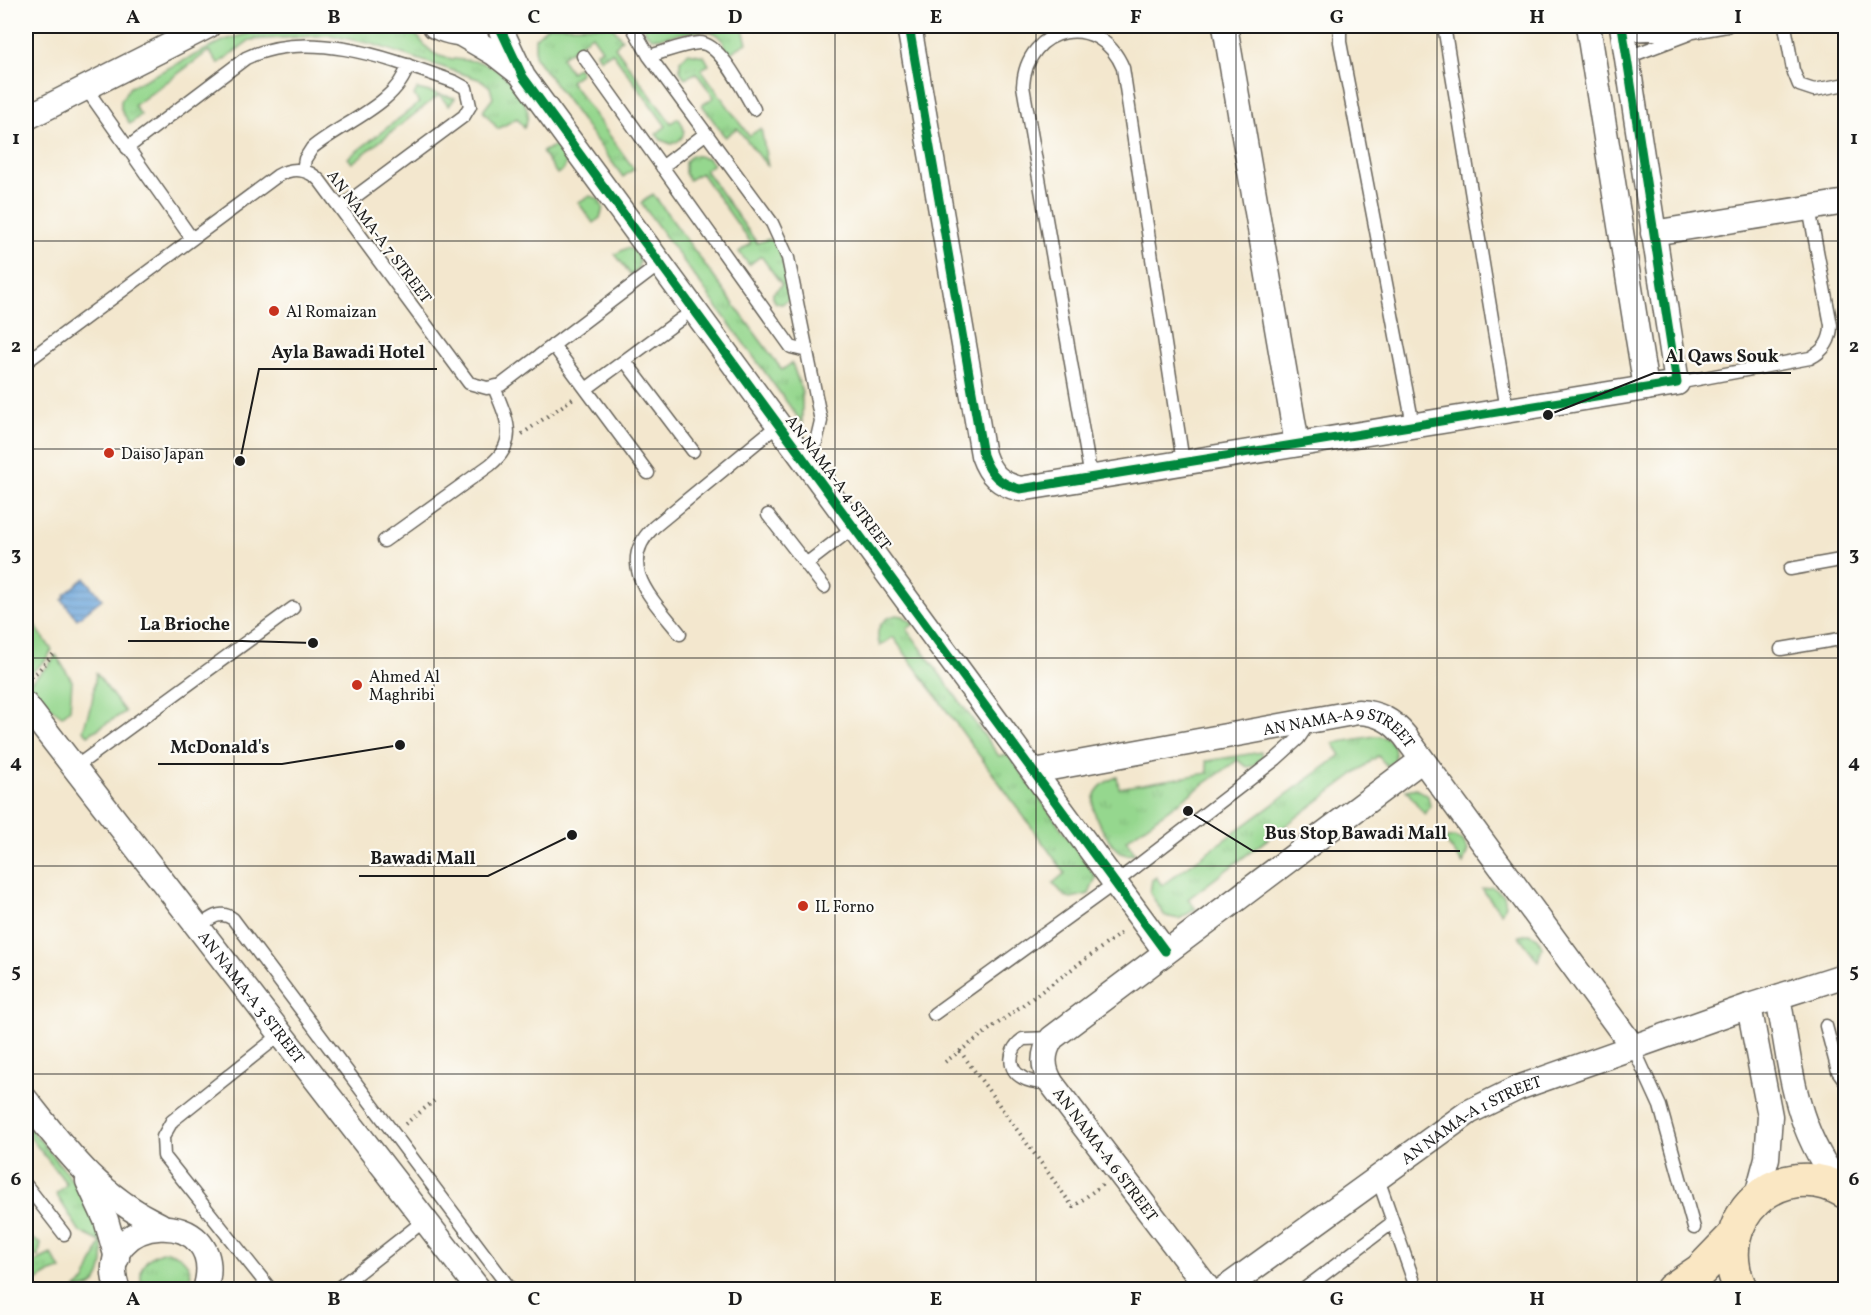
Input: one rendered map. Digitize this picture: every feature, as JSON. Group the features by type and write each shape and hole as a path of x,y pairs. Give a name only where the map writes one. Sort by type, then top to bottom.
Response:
{"street":[{"path":"26,118 208,26"},
{"name":"AN NAMA-A 4 STREET","path":"435,26 448,32 461,34 494,53 523,76"},
{"path":"461,34 487,26"},
{"name":"AN NAMA-A 4 STREET","path":"500,26 523,76 1165,951"},
{"path":"909,26 988,468 1007,485 1020,489 1677,383 1624,39"},
{"path":"1224,26 1297,444"},
{"path":"1588,26 1646,388"},
{"path":"1653,233 1845,202"},
{"name":"AN NAMA-A 3 STREET","path":"26,705 479,1290"},
{"name":"AN NAMA-A 9 STREET","path":"1034,771 1358,712 1379,716 1398,727 1633,1047"},
{"path":"1052,1038 1422,760"},
{"name":"AN NAMA-A 1 STREET","path":"1223,1290 1377,1176 1485,1103 1518,1088 1633,1047 1845,975"},
{"path":"1778,997 1803,1123 1816,1154 1844,1191"},
{"path":"1749,1006 1770,1116 1767,1158 1756,1199"},
{"name":"AN NAMA-A 6 STREET","path":"1052,1038 1044,1061 1052,1084 1209,1290"},
{"path":"26,1100 79,1167 117,1200 160,1225 187,1233 197,1241 205,1253 208,1286"},
{"path":"79,1167 106,1220 113,1277"},
{"path":"1672,1290 1700,1271 1733,1237 1742,1216 1756,1199 1776,1186 1798,1180 1821,1182 1844,1191"},
{"path":"113,1277 123,1245 146,1228 160,1225"},
{"path":"1733,1237 1732,1263 1741,1290"}],"lane":[{"path":"632,26 650,56 782,240 788,258 821,421 816,442 802,458"},
{"path":"1340,26 1340,42 1413,425"},
{"path":"1444,26 1507,410"},
{"path":"1624,39 1727,26"},
{"path":"1785,26 1795,78 1799,84 1814,90 1845,84"},
{"path":"1091,478 1023,86 1026,64 1038,46 1056,34 1067,32 1079,31 1102,39 1118,56 1123,68 1183,462"},
{"path":"1624,39 1662,46 1693,32"},
{"path":"650,56 694,44 709,45 718,52 754,109"},
{"path":"127,148 246,58 267,49 341,49 375,55 461,84 469,94 467,111 340,208"},
{"path":"583,57 791,347 807,351"},
{"path":"303,170 305,159 312,148 391,94 402,81 408,65"},
{"path":"85,87 192,239"},
{"path":"662,167 705,134"},
{"name":"AN NAMA-A 7 STREET","path":"26,362 277,176 289,171 303,170 316,177 469,382 481,388 494,387"},
{"path":"1677,383 1810,358 1824,349 1831,334 1832,325 1809,208"},
{"path":"384,541 490,465 507,445 508,427 494,387 660,264"},
{"path":"586,389 681,319"},
{"path":"553,345 648,473"},
{"path":"625,361 693,451"},
{"path":"680,634 639,577 636,555 639,544 654,527 778,425"},
{"path":"768,515 824,587"},
{"path":"806,564 854,527"},
{"path":"1790,569 1845,559"},
{"path":"74,768 293,608"},
{"path":"1781,649 1845,638"},
{"path":"934,1014 1114,883 1276,759 1298,739 1311,721"},
{"path":"198,928 217,915 228,915 233,919 511,1290"},
{"path":"1826,1026 1838,1071 1845,1082"},
{"path":"271,1290 186,1186 164,1156 162,1146 163,1137 172,1121 281,1034"},
{"path":"1052,1038 1023,1039 1014,1048 1011,1062 1016,1074 1022,1078 1052,1084"},
{"path":"1633,1047 1660,1106 1694,1228"},
{"path":"1377,1176 1413,1279"},
{"path":"26,1185 64,1234"},
{"path":"336,1290 425,1220"},
{"path":"1303,1290 1393,1222"}],"path":[{"path":"507,445 586,389"},
{"path":"26,680 42,668 56,651"},
{"path":"945,1062 1126,929 1119,919 1133,908"},
{"path":"960,1051 1073,1207 1119,1172"}],"green space":[{"path":"274,26 408,26 428,49 437,55 482,63 497,70 514,87 525,104 528,111 526,123 524,128 517,118 498,129 483,111 493,98 490,87 481,80 372,44 329,35 250,40 218,64 209,51 134,106 141,115 130,124 121,110 121,100 130,87 225,40"},
{"path":"548,26 612,26 622,39 615,47 671,123 678,118 683,126 684,134 680,140 671,144 661,140 656,134 666,126 612,52 601,59 596,53 602,49 592,35 561,58 571,72 578,67 581,73 570,81 634,169 623,177 535,57 535,38"},
{"path":"644,26 742,26 747,43 728,54 722,40 714,32 697,31 652,38 645,32"},
{"path":"688,53 704,56 709,65 701,69 749,136 761,128 768,167 737,128 725,137 702,105 714,97 696,73 685,78 680,71 680,61"},
{"path":"417,89 455,98 449,106 439,95 352,163 348,158 419,103 414,95"},
{"path":"554,146 563,150 567,159 564,169 557,174 542,152"},
{"path":"692,155 708,158 713,164 705,170 757,243 769,239 778,245 792,297 782,304 776,303 773,293 782,285 761,256 749,265 739,252 751,243 701,173 689,180 685,173 685,162"},
{"path":"653,194 782,370 792,363 802,392 802,423 641,203"},
{"path":"590,196 599,199 603,208 600,218 593,223 578,202"},
{"path":"627,248 636,251 640,261 637,270 631,275 615,254"},
{"path":"896,615 903,616 914,624 907,629 999,756 1009,755 1096,877 1089,894 1071,898 1065,896 1053,883 1065,873 893,637 880,646 878,631 880,626 886,619"},
{"path":"26,619 34,624 52,650 45,661 26,677"},
{"path":"56,655 72,681 70,709 62,716 46,704 29,683 48,666"},
{"path":"96,673 125,712 88,735 83,730 92,702"},
{"path":"1375,736 1389,740 1395,750 1395,760 1387,766 1378,756 1188,899 1196,909 1179,919 1165,916 1150,893 1152,880 1156,877 1162,885 1341,755 1333,743"},
{"path":"1261,752 1263,757 1253,766 1247,767 1238,760 1126,840 1135,853 1127,855 1119,852 1104,833 1094,812 1093,801 1096,792 1104,784 1117,777 1119,788 1208,773 1206,761"},
{"path":"1416,788 1428,796 1430,806 1425,815 1406,790"},
{"path":"1454,837 1463,841 1468,850 1463,864 1444,839"},
{"path":"1492,887 1504,895 1506,905 1501,913 1482,889"},
{"path":"1529,934 1538,938 1542,947 1538,961 1519,936"},
{"path":"26,1123 81,1193 93,1214 101,1235 103,1255 100,1275 90,1286 75,1289 85,1281 101,1242 80,1232 56,1194 67,1184 26,1132"},
{"path":"26,1235 41,1244 38,1257 26,1251"},
{"path":"166,1251 179,1256 188,1264 191,1276 188,1289 143,1289 141,1275 144,1264 153,1256"},
{"path":"51,1254 61,1269 51,1272 26,1287 26,1266"}],"water":[{"path":"85,578 102,599 77,619 62,600 64,595"}],"cycle path":[{"path":"499,26 523,77 1165,951"},
{"path":"909,26 983,455 997,478 1020,489 1677,383 1622,26"}],"place":[{"name":"Al Romaizan","path":"274,311"},
{"name":"Al Qaws Souk","path":"1548,415"},
{"name":"Daiso Japan","path":"109,453"},
{"name":"Ayla Bawadi Hotel","path":"240,461"},
{"name":"La Brioche","path":"313,643"},
{"name":"Ahmed Al Maghribi","path":"357,685"},
{"name":"McDonald's","path":"400,745"},
{"name":"Bus Stop Bawadi Mall","path":"1188,811"},
{"name":"Bawadi Mall","path":"572,835"},
{"name":"IL Forno","path":"803,906"}]}
